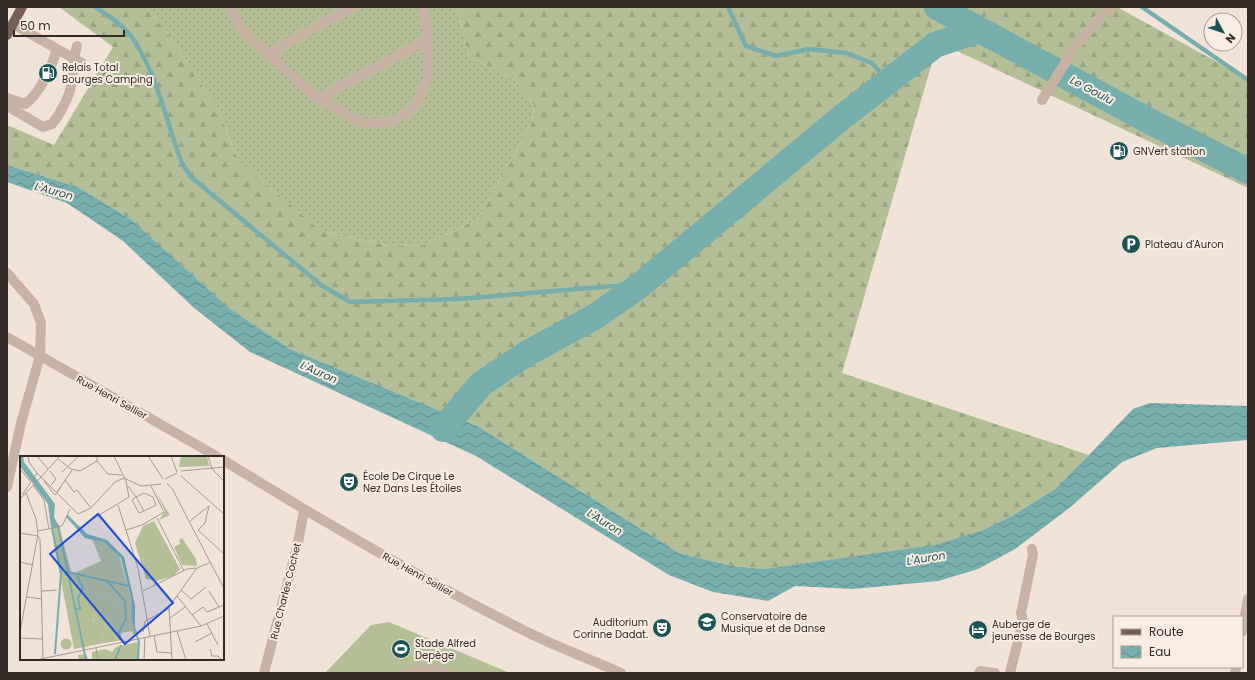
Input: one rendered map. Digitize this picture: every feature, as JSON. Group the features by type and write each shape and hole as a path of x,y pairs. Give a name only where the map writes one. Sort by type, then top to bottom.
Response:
{"main road":[{"path":"7,35 22,7"}],"street":[{"path":"230,7 244,31 267,54 318,99 362,123 393,122 415,106 428,78 428,39 424,7"},
{"path":"267,54 353,7"},
{"path":"1042,100 1075,47 1109,7"},
{"path":"13,24 77,61"},
{"path":"318,99 428,39"},
{"path":"7,106 43,127 52,124 68,95 77,61 77,46"},
{"path":"7,98 25,104 32,99 48,73 57,49"},
{"path":"7,273 34,304 41,323 40,356 21,423 7,487"},
{"name":"Rue Henri Sellier","path":"7,337 216,456"},
{"name":"Rue Henri Sellier","path":"224,461 304,510 404,566 528,632 621,673"},
{"name":"Rue Charles Cochet","path":"264,673 298,543 304,510"},
{"path":"1010,673 1023,621 1021,613 1033,555 1032,549"},
{"path":"1243,626 1248,599"},
{"path":"405,673 432,669 448,673"},
{"path":"980,673 980,671 995,673"}],"green space":[{"path":"59,7 146,7 172,39 220,113 238,160 321,231 391,246 424,245 478,219 532,122 534,105 514,79 469,57 457,7 1117,7 1248,79 1248,188 938,42 842,373 1089,455 1055,489 1012,516 983,530 935,546 764,569 732,566 679,553 479,427 290,349 229,308 132,220 78,187 7,165 7,125 54,145 113,47"},
{"path":"146,7 457,7 469,57 514,79 534,105 532,122 478,219 424,245 391,246 321,231 238,160 220,113 172,39"},
{"name":"Stade Alfred Depège","path":"389,622 510,673 325,673 371,625"}],"water":[{"name":"L'Auron","path":"7,165 78,187 132,220 229,308 290,349 479,427 679,553 732,566 764,569 935,545 983,530 1012,516 1055,489 1133,409 1150,403 1248,406 1248,440 1157,448 1122,462 1068,509 1015,549 978,569 938,581 853,589 795,586 768,601 713,592 669,575 476,456 250,352 193,307 123,241 67,203 7,182"}],"waterway":[{"path":"95,7 123,28 131,36 140,50 154,81 182,163 191,177 321,285 350,302 458,299 614,286 639,286"},
{"path":"728,7 746,46 776,56 809,49 846,53 872,63 888,81"},
{"name":"Le Goulu","path":"937,7 1153,123 1248,171"},
{"path":"1142,7 1248,80"},
{"path":"443,429 481,384 526,354 596,316 639,286 841,118 935,45 979,30"}],"place":[{"name":"Relais Total Bourges Camping","path":"48,73"},
{"name":"GNVert station","path":"1119,151"},
{"name":"Plateau d'Auron","path":"1131,244"},
{"name":"École De Cirque Le Nez Dans Les Étoiles","path":"349,482"},
{"name":"Conservatoire de Musique et de Danse","path":"707,622"},
{"name":"Auditorium Corinne Dadat.","path":"662,628"},
{"name":"Auberge de jeunesse de Bourges","path":"978,630"},
{"name":"Stade Alfred Depège","path":"401,649"}]}
